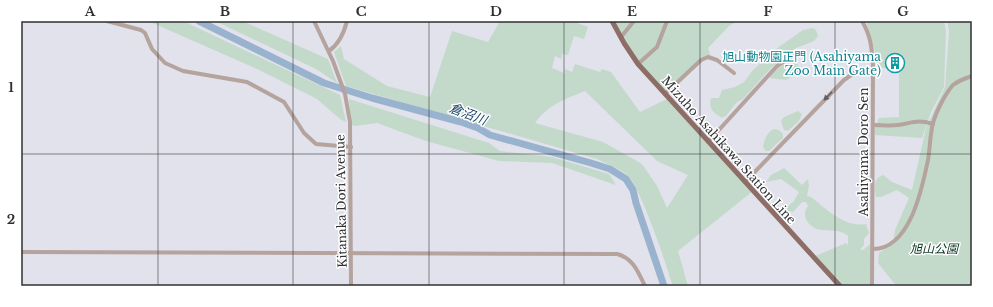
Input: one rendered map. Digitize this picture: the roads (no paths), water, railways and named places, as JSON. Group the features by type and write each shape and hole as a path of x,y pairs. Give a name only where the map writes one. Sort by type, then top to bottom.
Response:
{"main road":[{"name":"Mizuho Asahikawa Station Line","path":"614,22 621,37 638,64 840,286"}],"street":[{"path":"107,21 145,32 159,58 176,68 196,74 247,82 284,102 302,130 316,144 352,147"},
{"name":"Kitanaka Dori Avenue","path":"314,21 336,68 345,94 349,116 352,147 351,286"},
{"path":"329,51 344,33 347,21"},
{"path":"621,37 634,21"},
{"path":"638,64 657,47 667,21"},
{"name":"Asahiyama Doro Sen","path":"862,21 868,30 872,42 872,286"},
{"path":"708,142 778,66 797,53"},
{"path":"665,94 701,60 708,57 716,60 734,73"},
{"path":"745,182 844,80 857,71 873,70"},
{"path":"873,248 881,248 895,241 911,219 928,160 933,124 951,87 954,84 972,76"},
{"path":"873,125 898,125 910,121 922,121 933,124"},
{"path":"21,252 617,254 624,255 633,263 645,286"}],"waterway":[{"name":"倉沼川","path":"199,21 324,83 372,98 461,122 478,128 490,135 610,169 626,179 633,190 664,286"}],"place":[{"name":"旭山動物園正門 (Asahiyama Zoo Main Gate)","path":"895,63"}],"park label":[{"name":"旭山公園","path":"934,248"}]}
